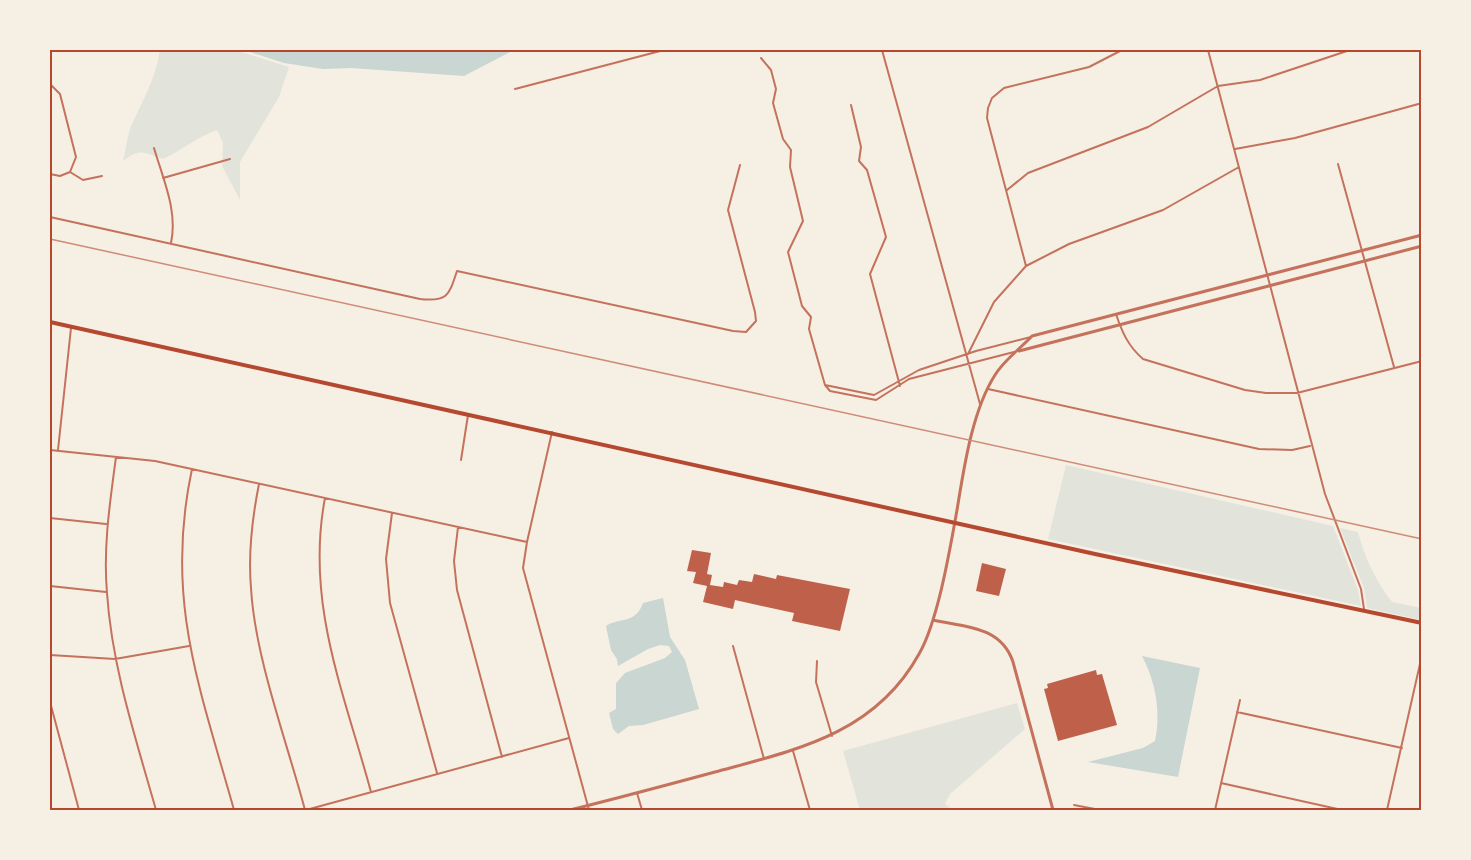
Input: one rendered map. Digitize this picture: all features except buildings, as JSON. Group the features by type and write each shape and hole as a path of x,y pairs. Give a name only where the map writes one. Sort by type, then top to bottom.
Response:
{"main road":[{"path":"50,322 1422,623"}],"street":[{"path":"515,89 664,50"},
{"path":"882,50 981,406"},
{"path":"1026,266 987,118 989,104 999,92 1013,85 1089,67 1122,50"},
{"path":"1208,50 1311,446 1333,520 1361,589 1364,610"},
{"path":"1007,190 1028,173 1148,127 1218,86 1260,80 1350,50"},
{"path":"761,58 771,70 776,89 773,103 783,139 792,153 790,166 803,220 788,252 802,306 811,316 809,329 825,385 830,392 876,400 909,380 1422,246"},
{"path":"50,84 60,94 76,157 70,172 60,176 50,174"},
{"path":"1234,149 1295,138 1422,103"},
{"path":"851,105 861,147 859,160 867,170 886,237 870,274 900,386"},
{"path":"154,148 174,221 171,243"},
{"path":"163,178 230,159"},
{"path":"1338,164 1394,368"},
{"path":"50,217 420,299 436,301 444,298 450,292 457,271 746,332 756,321 755,312 728,210 740,165"},
{"path":"968,355 994,302 1026,266 1069,244 1163,210 1239,167"},
{"path":"70,172 83,180 102,176"},
{"path":"825,385 873,395 919,370 976,351 1422,235"},
{"path":"1116,314 1119,325 1134,351 1152,363 1245,390 1297,393 1422,361"},
{"path":"58,450 71,327"},
{"path":"570,810 588,808 764,759 832,736 874,708 903,679 920,654 933,620 965,464 981,406 1002,364 1032,336"},
{"path":"988,389 1260,449 1282,451 1311,446"},
{"path":"461,460 468,415"},
{"path":"552,432 523,562 588,808"},
{"path":"50,450 116,457 192,469 527,542"},
{"path":"116,457 108,524 106,592 115,659 156,810"},
{"path":"192,469 183,519 181,562 183,614 189,646 234,810"},
{"path":"259,484 250,554 252,601 260,647 306,810 569,738"},
{"path":"325,498 318,546 320,597 328,638 371,792"},
{"path":"392,513 386,559 390,603 437,774"},
{"path":"50,518 108,524"},
{"path":"458,527 454,561 457,590 502,757"},
{"path":"50,586 106,592"},
{"path":"933,620 994,634 1005,645 1013,662 1053,810"},
{"path":"50,655 115,659 189,646"},
{"path":"733,646 764,759"},
{"path":"1387,810 1422,655"},
{"path":"817,661 816,682 832,736"},
{"path":"1215,810 1240,700"},
{"path":"50,702 80,810"},
{"path":"1237,712 1402,748"},
{"path":"50,723 55,723"},
{"path":"793,750 810,810"},
{"path":"1221,783 1342,810"},
{"path":"637,793 642,810"},
{"path":"1074,805 1100,810"}],"shaded area":[{"path":"160,50 235,50 289,67 279,97 240,162 240,200 222,166 223,143 217,130 163,159 143,152 134,154 123,161 130,128 152,79"},
{"path":"244,50 514,50 464,76 351,68 323,69 284,63"},
{"path":"1066,465 1333,526 1358,590 1361,606 1048,539"},
{"path":"1340,528 1358,532 1371,569 1392,602 1421,608 1421,620 1367,608 1364,588"},
{"path":"663,598 670,637 685,660 699,709 643,725 629,726 618,734 613,729 609,713 616,709 616,683 625,673 665,658 672,652 669,646 660,645 618,666 617,659 611,650 606,626 636,615 643,603"},
{"path":"1142,656 1200,668 1178,777 1088,762 1143,748 1155,741 1156,698 1151,676"},
{"path":"1017,703 1025,729 950,794 945,804 953,810 860,810 843,751"}],"railway":[{"path":"50,239 1422,539"}]}
